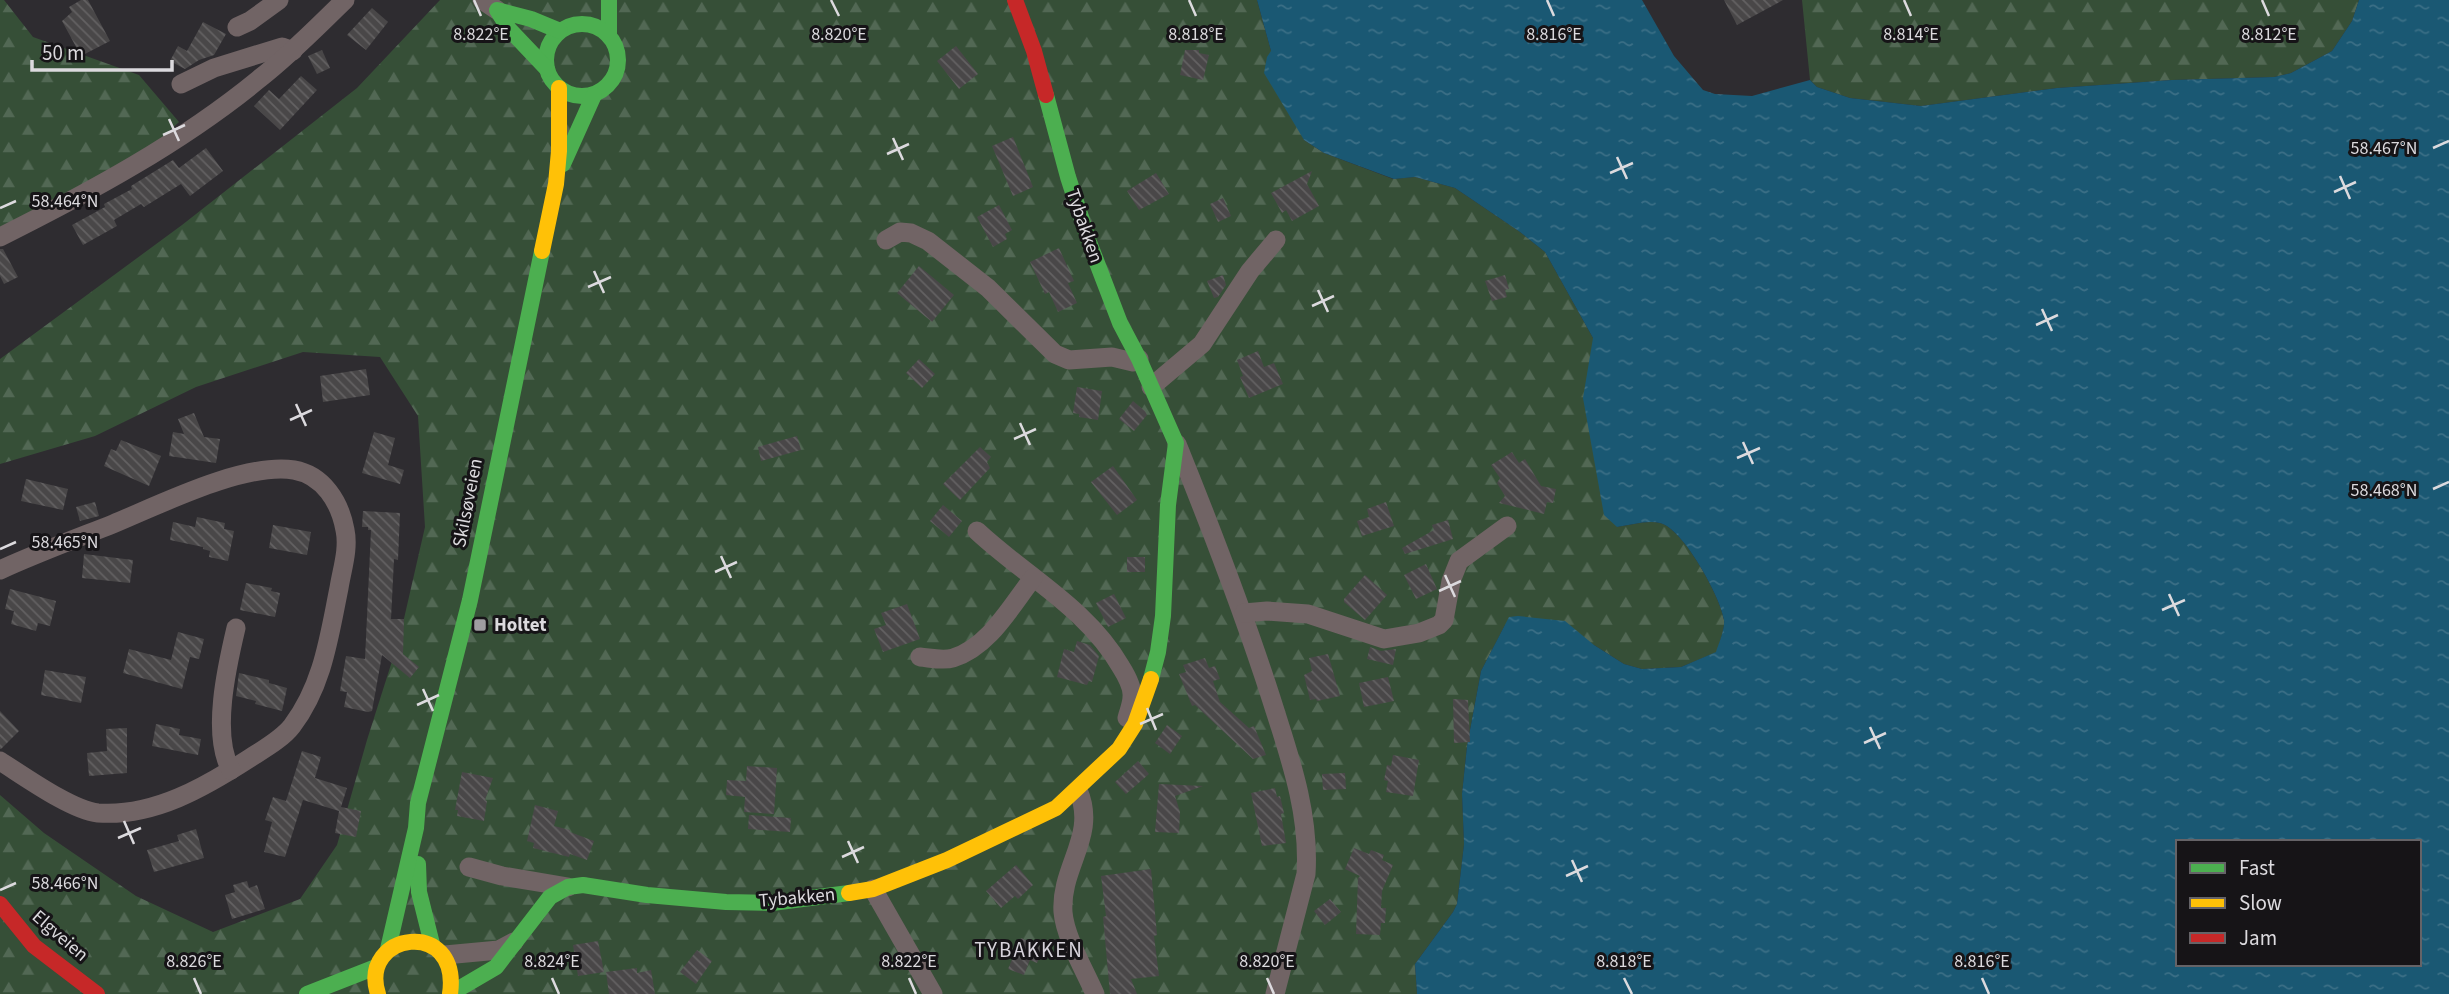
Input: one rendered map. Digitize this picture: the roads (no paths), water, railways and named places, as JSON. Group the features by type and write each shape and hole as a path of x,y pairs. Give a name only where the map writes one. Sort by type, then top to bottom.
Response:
{"main road":[{"path":"609,0 609,36"},
{"name":"Tybakken","path":"568,887 583,885 659,896 772,903 873,889 947,860 1056,808 1119,749 1135,724 1146,697 1158,652 1163,616 1168,505 1176,443 1120,323 1089,242 1068,177 1034,51 1015,0"},
{"path":"494,3 531,19 593,25 609,36 617,48 618,67 610,83 594,95 575,96 559,88 547,69 509,29 494,3"},
{"path":"547,69 549,46 571,23"},
{"name":"Skilsøveien","path":"450,994 452,973 438,950 419,892 416,828 418,803 470,600 556,184 559,88"},
{"name":"Skilsøveien","path":"556,184 594,95"},
{"name":"Skilsøveien","path":"388,949 416,828"},
{"path":"450,994 496,967 550,897 568,887"},
{"name":"Elgveien","path":"0,904 34,946 97,994"},
{"path":"378,994 375,985 376,967 388,949 411,939 438,950"},
{"path":"307,994 376,967"}],"street":[{"path":"237,27 279,0"},
{"path":"0,237 109,181 257,81 293,51 345,0"},
{"path":"181,84 214,68 282,47 293,51"},
{"path":"886,240 900,232 911,233 928,241 968,270 1055,354 1069,360 1112,357 1133,362 1139,359"},
{"path":"1151,387 1202,345 1250,271 1276,240"},
{"name":"Tybakken","path":"1176,443 1244,613 1293,768 1304,820 1306,874 1275,994"},
{"path":"0,570 153,507 249,474 277,469 311,475 323,484 334,498 345,529 346,548 325,659 308,703 289,729 264,749 198,789 169,802 124,812 96,813 76,807 0,761"},
{"path":"1244,613 1266,611 1308,614 1384,639 1419,634 1444,620 1451,582 1459,561 1507,526"},
{"path":"977,531 1064,600 1110,648 1128,678 1133,695 1126,719 1135,724"},
{"path":"920,657 944,659 972,649 997,625 1033,578"},
{"path":"231,770 225,760 222,733 224,676 236,628"},
{"path":"1078,790 1084,805 1085,829 1064,891 1063,914 1073,946 1095,994"},
{"path":"469,867 502,876 568,887"},
{"path":"873,889 933,994"},
{"path":"438,950 499,950 518,940"}],"water":[{"path":"1257,0 1642,0 1674,56 1703,90 1715,94 1752,96 1810,80 1817,87 1850,98 1921,106 2057,88 2172,80 2274,77 2291,73 2332,51 2352,21 2359,0 2449,0 2449,994 1417,994 1415,964 1457,904 1464,844 1462,794 1467,746 1481,671 1509,617 1565,621 1594,645 1624,664 1642,669 1681,667 1716,652 1724,620 1716,596 1700,565 1669,528 1650,522 1617,527 1604,515 1583,398 1593,338 1545,252 1455,188 1415,177 1394,179 1324,153 1304,140 1264,73 1271,51"}],"place":[{"name":"Holtet","path":"480,625"}],"district":[{"name":"TYBAKKEN","path":"1029,950"}]}
